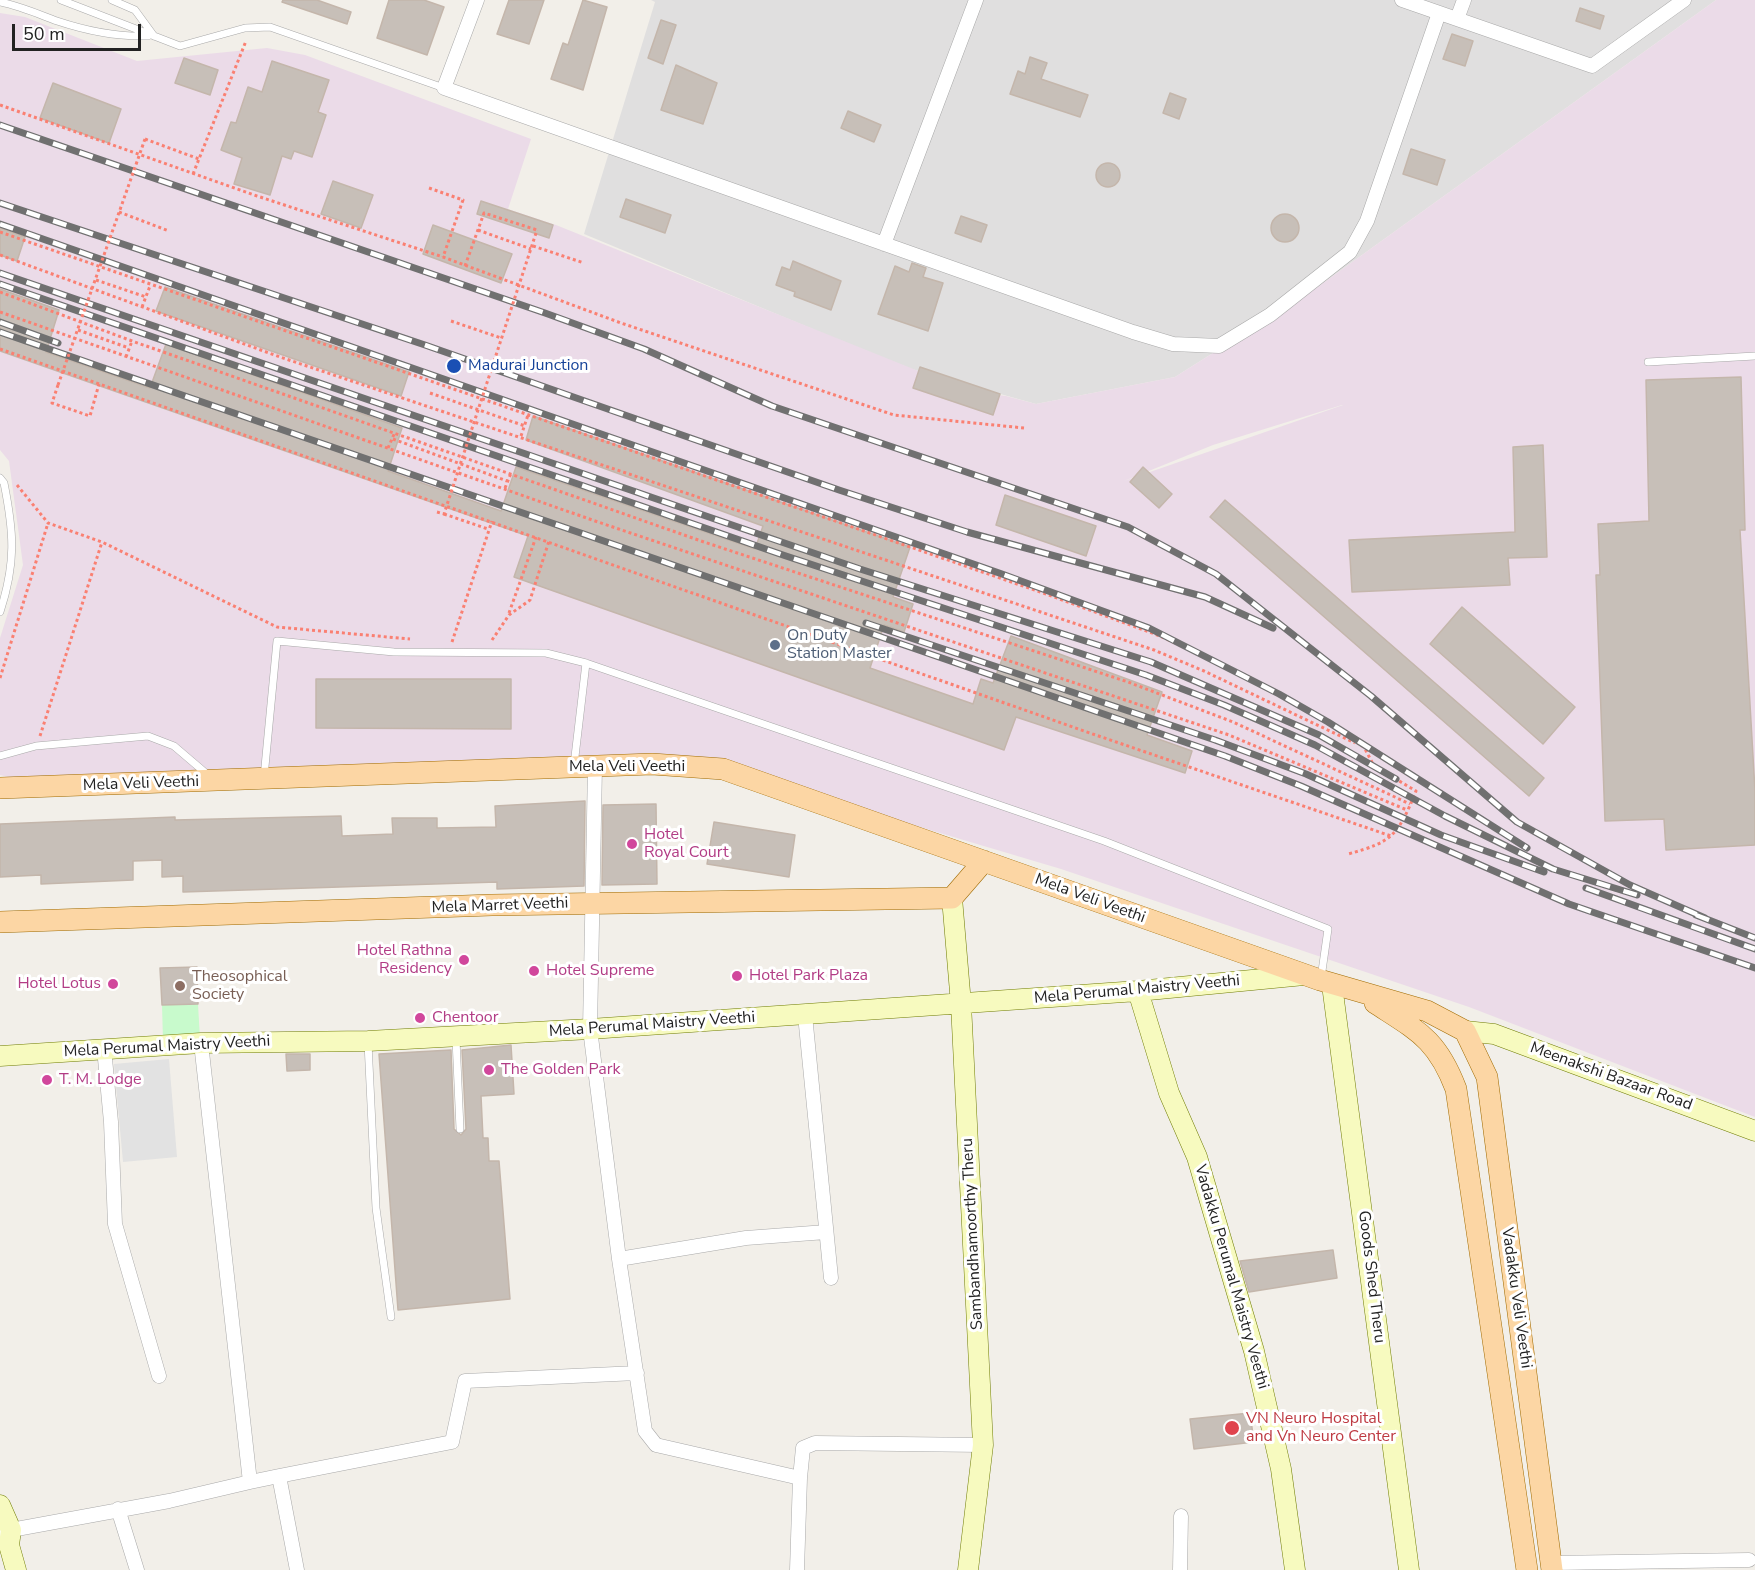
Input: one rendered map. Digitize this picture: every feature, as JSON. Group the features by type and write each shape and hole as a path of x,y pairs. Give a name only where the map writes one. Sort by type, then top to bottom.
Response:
{"main road":[{"name":"Mela Veli Veethi","path":"0,789 652,764 723,769 1319,980 1427,1011 1465,1031"},
{"path":"952,898 984,861"},
{"name":"Mela Marret Veethi","path":"0,922 594,903 952,898"},
{"name":"Mela Veli Veethi","path":"1359,993 1421,1033 1436,1048 1447,1065 1456,1089"},
{"path":"1456,1089 1458,1056 1465,1031"},
{"name":"Vadakku Veli Veethi","path":"1465,1031 1486,1077 1552,1567"},
{"name":"Vadakku Veli Veethi","path":"1456,1089 1527,1570"}],"street":[{"path":"477,0 444,88 1133,332 1173,344 1219,346 1270,315 1350,252 1366,221 1439,13"},
{"path":"884,244 976,0"},
{"path":"1402,0 1592,66 1684,0"},
{"path":"1457,19 1464,0"},
{"path":"595,766 591,1029 619,1259 645,1431 656,1445 800,1478"},
{"name":"Sambandhamoorthy Theru","path":"952,898 962,1004 983,1445 968,1570"},
{"name":"Mela Perumal Maistry Veethi","path":"0,1056 201,1043 368,1041 456,1037 1319,980"},
{"name":"Goods Shed Theru","path":"1319,980 1409,1570"},
{"name":"Vadakku Perumal Maistry Veethi","path":"1138,991 1169,1094 1197,1157 1254,1351 1281,1469 1295,1570"},
{"path":"805,1015 831,1278"},
{"name":"Meenakshi Bazaar Road","path":"1465,1031 1494,1034 1755,1131"},
{"path":"201,1043 250,1482"},
{"path":"104,1048 111,1122 115,1224 159,1376"},
{"path":"619,1259 746,1238 826,1232"},
{"path":"6,1532 169,1501 250,1482 452,1442 465,1381 637,1373"},
{"path":"797,1570 803,1448 815,1443 983,1445"},
{"path":"279,1476 297,1570"},
{"path":"0,1505 16,1570"},
{"path":"118,1509 137,1570"},
{"path":"1180,1570 1181,1516"},
{"path":"1552,1567 1749,1560"}],"lane":[{"path":"112,0 135,10 154,36"},
{"path":"63,1 180,46 251,28 270,27 444,88"},
{"path":"0,2 17,5 58,21 118,37 154,36"},
{"path":"1648,362 1755,356"},
{"path":"0,478 4,483 13,527 11,580 0,612"},
{"path":"264,780 277,641 394,652 546,653 586,663 1104,841 1328,929 1319,980"},
{"path":"573,767 586,663"},
{"path":"0,756 36,746 148,736 174,747 217,782"},
{"path":"456,1037 460,1129"},
{"path":"368,1041 376,1208 391,1317"}],"path":[{"path":"193,174 251,28"},
{"path":"0,105 193,174 443,257 621,323 894,414 1024,428"},
{"path":"99,384 90,416 51,403 145,139 199,159"},
{"path":"429,188 463,200 443,257"},
{"path":"119,212 169,231"},
{"path":"444,514 537,230 484,213 465,266"},
{"path":"478,230 584,262"},
{"path":"0,232 1160,636 1247,676 1303,707 1364,747 1374,766 1416,791 1392,836 1379,846 1347,854"},
{"path":"0,255 280,357 521,436 858,553 1154,650 1364,747"},
{"path":"96,280 146,297"},
{"path":"142,307 150,286"},
{"path":"0,292 132,341 704,542 1128,682 1233,722 1410,804"},
{"path":"0,312 505,489 1229,735 1407,810"},
{"path":"451,321 501,338"},
{"path":"78,330 129,348"},
{"path":"126,357 132,341"},
{"path":"0,349 1084,731 1392,836"},
{"path":"430,393 525,426"},
{"path":"521,436 528,415"},
{"path":"388,448 395,432"},
{"path":"393,439 507,481"},
{"path":"505,489 511,473"},
{"path":"14,481 48,523 102,542 277,627 417,639"},
{"path":"437,512 488,529"},
{"path":"440,641 452,642 492,521"},
{"path":"0,678 48,523"},
{"path":"485,651 509,615 537,537"},
{"path":"509,615 530,600 549,541"},
{"path":"36,746 102,542"}],"shaded area":[{"path":"651,0 1716,0 1319,286 1175,377 1036,404 904,367 584,234 655,2"},
{"path":"1716,0 1755,0 1755,1117 1469,1007 1061,869 715,766 29,782 0,775 0,638 23,565 9,461 0,450 0,13 25,17 137,61 267,48 305,55 531,139 508,209 556,225 968,391 1006,396 1036,404 1175,377 1319,286","holes":["1343,405 1124,481 1213,445"]},
{"path":"169,1059 177,1157 123,1162 114,1064"}],"green space":[{"path":"198,1004 200,1039 163,1041 162,1005"}],"building":[{"path":"283,0 317,0 351,12 347,24 282,2"},
{"path":"389,0 424,0 444,7 427,55 377,38"},
{"path":"509,0 544,0 529,44 497,34"},
{"path":"583,0 607,7 583,90 551,79 563,43 568,45"},
{"path":"1580,8 1604,16 1600,29 1576,21"},
{"path":"661,20 676,25 663,64 648,58"},
{"path":"1452,34 1473,41 1465,66 1443,59"},
{"path":"1030,57 1047,63 1041,79 1088,95 1080,117 1010,94 1018,71 1025,74"},
{"path":"184,58 218,70 210,95 175,83"},
{"path":"272,61 329,80 318,112 326,115 312,157 294,151 291,159 282,156 270,195 234,184 242,158 221,150 231,122 236,123 248,87 262,92"},
{"path":"676,65 717,83 703,124 661,110"},
{"path":"53,83 121,109 109,143 40,118"},
{"path":"1170,93 1186,99 1179,119 1163,113"},
{"path":"848,111 881,125 874,142 841,128"},
{"path":"1411,149 1445,160 1437,185 1403,174"},
{"path":"1108,163 1113,164 1119,170 1119,180 1113,186 1108,187 1103,186 1097,180 1096,175 1097,170 1103,164"},
{"path":"333,181 373,195 361,228 321,214"},
{"path":"626,199 671,215 665,233 620,217"},
{"path":"481,201 553,225 549,238 477,214"},
{"path":"1285,214 1295,218 1299,228 1295,238 1285,242 1275,238 1271,228 1275,218"},
{"path":"961,216 987,225 981,242 955,233"},
{"path":"433,225 512,254 501,283 423,254"},
{"path":"0,228 25,237 17,261 0,255"},
{"path":"793,261 841,281 831,310 794,296 795,292 776,285 782,267 790,270"},
{"path":"912,263 926,268 923,277 943,283 928,331 878,314 895,266 909,272"},
{"path":"165,287 409,372 401,396 156,311"},
{"path":"0,289 59,310 46,352 150,388 166,344 402,428 388,471 501,511 516,467 755,549 763,526 526,440 533,416 910,547 893,597 913,604 904,632 884,625 870,668 973,704 981,679 993,683 1011,636 1162,692 1147,735 1192,751 1185,773 1016,717 1004,750 514,577 528,536 0,351"},
{"path":"920,367 1000,394 993,415 913,388"},
{"path":"1741,377 1745,530 1740,530 1755,791 1755,845 1666,850 1664,819 1605,821 1596,575 1600,575 1598,524 1649,521 1646,380"},
{"path":"1543,445 1547,557 1508,558 1510,585 1352,592 1349,540 1515,532 1513,447"},
{"path":"1143,467 1172,494 1159,508 1130,482"},
{"path":"1005,495 1096,526 1086,556 996,525"},
{"path":"1225,500 1544,778 1529,796 1210,517"},
{"path":"1462,607 1575,707 1543,744 1430,644"},
{"path":"316,679 511,679 511,729 316,728"},
{"path":"585,801 584,886 497,889 497,882 183,892 183,876 162,877 162,860 133,861 133,880 41,884 41,875 0,877 0,824 175,817 175,820 341,816 342,836 393,834 392,818 437,818 437,828 496,827 495,806"},
{"name":"Hotel Royal Court","path":"656,804 657,884 602,885 603,805"},
{"path":"714,822 795,835 789,877 707,864"},
{"name":"Theosophical Society","path":"197,967 198,1004 162,1005 160,968"},
{"path":"511,1045 514,1094 481,1096 483,1138 488,1138 489,1161 499,1161 510,1299 398,1310 379,1054 451,1050 454,1129 461,1135 466,1129 462,1050"},
{"path":"286,1054 310,1054 310,1070 287,1071"},
{"path":"1333,1250 1337,1278 1249,1292 1240,1261"},
{"path":"1250,1413 1254,1442 1194,1449 1190,1419"}],"railway":[{"path":"0,125 545,313 644,349 772,406 1128,527 1216,574 1371,696 1517,822 1630,885 1705,918"},
{"path":"0,203 425,345 839,490 967,532 1205,597 1273,628"},
{"path":"0,224 1002,574 1149,628 1279,694 1328,722 1527,848"},
{"path":"0,273 860,569 1151,662 1319,735 1396,779"},
{"path":"0,284 783,555 1146,675 1224,705 1315,745 1445,816 1553,869 1637,895"},
{"path":"0,322 58,343"},
{"path":"0,332 1225,756 1301,786 1569,904 1755,968"},
{"path":"866,623 1215,740 1306,774 1441,835 1544,872"},
{"path":"1586,888 1755,949"},
{"path":"1696,915 1755,938"}],"place":[{"name":"Madurai Junction","path":"454,366"},
{"name":"On Duty Station Master","path":"775,645"},
{"name":"Hotel Royal Court","path":"632,844"},
{"name":"Hotel Rathna Residency","path":"464,960"},
{"name":"Hotel Supreme","path":"534,971"},
{"name":"Hotel Park Plaza","path":"737,976"},
{"name":"Hotel Lotus","path":"113,984"},
{"name":"Theosophical Society","path":"180,986"},
{"name":"Chentoor","path":"420,1018"},
{"name":"The Golden Park","path":"489,1070"},
{"name":"T. M. Lodge","path":"47,1080"},
{"name":"VN Neuro Hospital and Vn Neuro Center","path":"1232,1428"}]}
